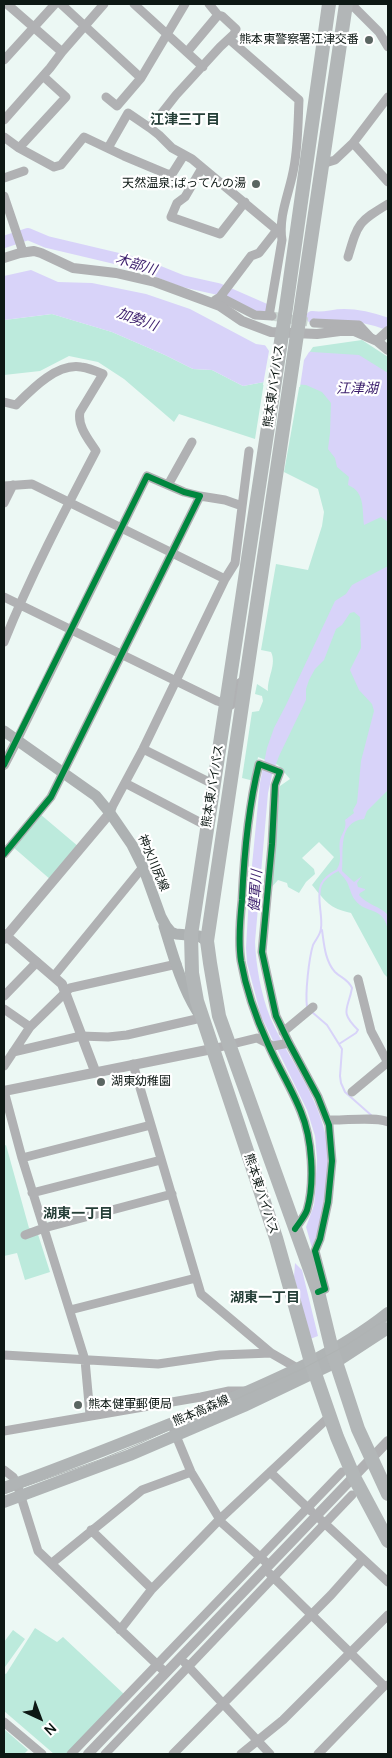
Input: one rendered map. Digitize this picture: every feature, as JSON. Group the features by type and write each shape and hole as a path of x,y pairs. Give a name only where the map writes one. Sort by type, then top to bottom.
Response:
{"highway":[{"name":"熊本東バイパス","path":"329,4 295,167 281,337 261,472 241,563 226,704 191,935 192,973 202,1020 276,1238 348,1475 388,1541"},
{"name":"熊本東バイパス","path":"346,4 207,941 220,1016 318,1292 334,1356 358,1429 388,1494"}],"main road":[{"name":"神水川尻線","path":"4,731 96,796 132,845 143,867 161,917 171,932 199,936 207,941"},
{"path":"161,917 189,999 202,1020"},
{"name":"熊本高森線","path":"334,1356 350,1340 388,1313"},
{"name":"熊本高森線","path":"4,1502 22,1497 176,1436 388,1328"},
{"name":"熊本高森線","path":"4,1488 171,1424 249,1391 297,1368 314,1367"}],"street":[{"path":"4,60 56,4"},
{"path":"61,4 141,78"},
{"path":"4,120 104,4"},
{"path":"134,4 203,67"},
{"path":"106,97 117,106 141,78 185,4"},
{"path":"150,128 176,96 234,34 236,29 222,16 218,16 209,4"},
{"path":"351,4 379,32 388,47"},
{"path":"7,5 62,52"},
{"path":"187,52 218,16"},
{"path":"215,300 227,288 251,256 259,253 278,230 295,167 299,100 229,38"},
{"path":"19,148 66,97 43,76"},
{"path":"322,164 335,160 353,143 386,103"},
{"path":"4,258 23,252 42,253 73,268 116,273 155,282 215,300 255,315 271,316 271,305 282,240 278,230 202,168 167,145 150,128 128,113 108,148"},
{"path":"4,137 19,148 48,164 58,167 84,137 167,174 172,174 184,155"},
{"path":"353,143 388,182"},
{"path":"202,168 186,197 177,203 171,217 220,234 245,202"},
{"path":"4,178 24,172"},
{"path":"4,196 23,252"},
{"path":"348,256 356,229 368,216 388,204"},
{"path":"215,300 257,328 281,337 297,338 317,334 354,331 374,340"},
{"path":"314,323 359,325 374,340 388,350"},
{"path":"374,340 388,330"},
{"path":"4,402 16,405 35,386 49,376 71,366 104,374 80,412 79,418 82,428 96,451 19,605 4,642"},
{"path":"168,485 192,442"},
{"path":"94,1071 62,984 5,936 110,813 225,579 241,563 242,506 249,451"},
{"path":"4,766 147,476 184,492 225,500 242,506"},
{"path":"4,503 8,485 32,484 225,579"},
{"path":"4,854 51,797 200,496"},
{"path":"4,597 226,704 231,705 234,702 238,684 246,679"},
{"path":"143,749 213,784"},
{"path":"295,1229 306,1212 310,1192 311,1162 307,1134 302,1113 257,1017 241,959 240,924 244,854 259,764 280,772 275,785 272,844 262,952 276,1016 318,1096 329,1125 332,1161 329,1194 320,1239 314,1251 325,1289 318,1292"},
{"path":"125,783 207,826"},
{"path":"54,976 143,867"},
{"path":"4,996 37,962"},
{"path":"4,1066 30,1027 70,988 177,964"},
{"path":"352,1092 388,1063 371,1030 358,979"},
{"path":"284,1032 313,1007"},
{"path":"4,1009 30,1027"},
{"path":"13,1052 81,1036 108,1037 127,1035 202,1020"},
{"path":"90,1415 85,1360 32,1193 4,1091 94,1071 212,1049 257,1038 270,1045 289,1043"},
{"path":"133,1064 201,1294 271,1352 297,1368"},
{"path":"328,1120 380,1119 388,1122"},
{"path":"22,1158 151,1125"},
{"path":"32,1193 161,1160"},
{"path":"25,1235 44,1228 172,1194"},
{"path":"70,1310 196,1278"},
{"path":"4,1355 158,1364 220,1355 271,1352"},
{"path":"4,1430 148,1406 229,1390 249,1391"},
{"path":"120,1630 152,1589 220,1519 330,1416"},
{"path":"171,1424 191,1472 222,1523 260,1557 274,1577 386,1686 318,1754"},
{"path":"71,1754 308,1508 371,1459 388,1441"},
{"path":"4,1470 13,1477 17,1484 38,1551 166,1673"},
{"path":"52,1563 142,1490 191,1472"},
{"path":"270,1472 388,1582"},
{"path":"105,1754 274,1577 321,1520 348,1475"},
{"path":"88,1754 267,1567 352,1495"},
{"path":"91,1530 152,1589"},
{"path":"173,1754 312,1614 363,1559"},
{"path":"241,1754 284,1720 388,1615"},
{"path":"180,1658 270,1754"},
{"path":"4,1722 42,1754"}],"green space":[{"path":"52,314 112,332 193,369 212,370 243,386 264,382 255,439 179,414 174,422 124,379 98,362 69,356 40,371 4,375 4,320"},
{"path":"362,340 388,357 388,978 351,913 328,904 312,885 334,857 319,842 302,858 314,869 315,874 306,882 299,893 288,887 287,883 278,880 270,889 280,786 290,779 278,765 258,757 254,781 242,778 252,712 259,711 263,701 262,696 255,694 257,684 268,691 273,661 271,652 261,650 276,564 308,570 322,526 324,512 318,489 284,472 304,360 313,347"},
{"path":"40,814 79,847 51,880 13,847"},
{"path":"6,1145 29,1228 36,1228 50,1272 25,1280 17,1253 4,1256 4,1146"},
{"path":"35,1628 57,1642 63,1637 125,1695 66,1754 54,1754 4,1711 4,1673 6,1674"},
{"path":"13,1630 25,1639 5,1667 4,1642"},
{"path":"4,1729 28,1750 24,1754 4,1754"}],"water":[{"path":"31,270 58,282 92,283 146,294 190,309 256,344 312,352 359,355 388,373 388,522 381,517 364,525 360,496 348,485 349,477 337,467 335,458 328,449 331,403 322,392 306,385 264,382 243,386 212,370 193,369 112,332 52,314 4,320 4,276"},
{"name":"健軍川","path":"388,566 388,790 367,811 364,819 355,821 349,826 344,839 342,871 354,882 362,876 357,883 358,887 365,890 359,895 388,915 388,930 386,922 378,913 359,905 352,896 347,882 337,869 340,862 340,840 345,828 345,820 354,813 353,810 357,803 361,761 374,711 372,704 359,690 350,670 361,648 360,617 354,612 350,613 342,625 336,629 324,660 315,669 309,680 306,689 306,700 279,756 268,793 255,942 258,970 270,1017 310,1093 323,1125 327,1142 328,1174 325,1207 312,1248 306,1227 314,1205 315,1195 317,1159 315,1136 307,1110 261,1016 247,963 249,896 260,783 267,748 274,728 335,601 346,594 352,585"},
{"path":"295,1263 302,1270 318,1336 310,1339 294,1277"}],"pier":[{"path":"263,342 311,349 304,360 300,387 263,385 269,351"}],"waterway":[{"name":"木部川","path":"4,242 28,234 47,242 140,264 182,281 218,289 266,310"},
{"name":"木部川","path":"312,317 350,315 388,324"},
{"path":"307,1007 310,958 313,945 321,930 319,901 321,885 324,880 338,870"},
{"path":"322,930 329,963 335,972 352,988 346,1010 348,1019 358,1030 339,1044"},
{"path":"312,1012 327,1025 342,1049 340,1076 345,1092 371,1115"}],"tunnel":[{"path":"272,316 314,323"}],"tram line":[{"path":"4,1494 136,1445 302,1369 345,1346 388,1318"}],"cycle path":[{"path":"4,765 147,476 184,492 200,496 51,797 4,854"},
{"path":"295,1229 306,1212 311,1187 312,1174 308,1134 297,1103 272,1053 256,1014 246,982 240,953 239,938 245,849 249,815 259,764 280,772 275,785 272,844 262,952 276,1016 318,1097 329,1125 332,1161 328,1202 320,1239 315,1251 325,1289 318,1292"}],"place":[{"name":"熊本東警察署江津交番","path":"369,40"},
{"name":"天然温泉;ばってんの湯","path":"256,184"},
{"name":"湖東幼稚園","path":"101,1082"},
{"name":"熊本健軍郵便局","path":"78,1405"}],"district":[{"name":"江津三丁目","path":"185,120"},
{"name":"湖東一丁目","path":"78,1214"},
{"name":"湖東一丁目","path":"265,1298"}],"water label":[{"name":"加勢川","path":"137,320"},
{"name":"江津湖","path":"357,389"}]}
